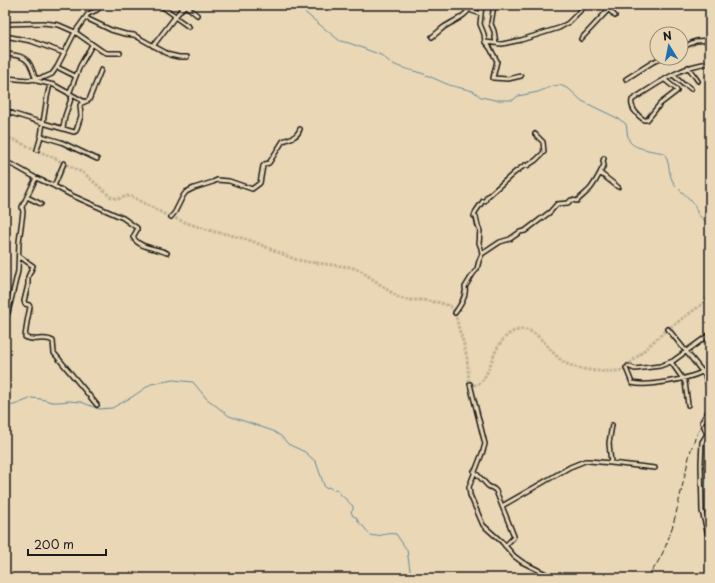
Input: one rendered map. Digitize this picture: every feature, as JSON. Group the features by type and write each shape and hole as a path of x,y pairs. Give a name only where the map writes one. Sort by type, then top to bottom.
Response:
{"street":[{"path":"5,78 29,80 50,76 57,67 75,32 90,13 97,10 102,5"},
{"path":"160,5 189,27"},
{"path":"152,46 185,5 197,15"},
{"path":"482,5 480,24 486,42 497,60 493,78 508,79 521,76"},
{"path":"494,5 491,24 496,43"},
{"path":"486,42 502,44 521,40 559,28 568,23 586,5"},
{"path":"606,5 615,16"},
{"path":"432,37 444,27 461,17 470,7 472,11 481,14"},
{"path":"581,39 609,9"},
{"path":"86,18 111,30 134,35 170,55 187,57"},
{"path":"5,24 52,24 66,27 102,51 107,53 120,53"},
{"path":"5,36 31,41 64,53"},
{"path":"689,44 694,42 710,40"},
{"path":"63,128 75,76 92,45"},
{"path":"5,54 20,56 27,60 35,79 40,82 54,85 70,95 84,101"},
{"path":"665,80 677,91 660,104 647,120 644,120 637,114 631,101 632,100 673,75 688,67 710,63"},
{"path":"626,79 649,65"},
{"path":"57,67 75,76"},
{"path":"688,67 698,81"},
{"path":"5,110 74,132 76,131 81,116 80,105 84,101 88,101 90,98 101,70"},
{"path":"673,75 691,89"},
{"path":"37,150 41,136 50,84"},
{"path":"171,217 186,192 216,180 229,181 252,189 260,183 263,166 269,163 283,141 292,138 298,134 300,130"},
{"path":"482,254 479,243 480,232 476,217 474,216 476,211 483,201 514,173 536,160 544,152 543,142 535,134"},
{"path":"41,136 61,142 97,159"},
{"path":"455,313 462,303 467,283 478,269 479,260 482,254 498,243 510,239 520,232 525,231 558,204 568,203 571,200 577,201 597,179 604,165 604,158"},
{"path":"5,162 104,211 123,218 137,228 132,238 134,240 146,247 166,253"},
{"path":"54,186 64,163"},
{"path":"600,173 618,187"},
{"path":"8,313 18,271 19,242 23,212 22,207 36,178"},
{"path":"27,197 41,204"},
{"path":"19,256 33,266 28,277 28,285 24,300 25,304 29,305 30,307 25,337 33,340 48,338 53,341 54,353 98,404"},
{"path":"668,329 706,376 710,392"},
{"path":"710,334 671,362 659,367 634,369 627,367 631,382 633,384 641,384 670,382 702,372 710,366"},
{"path":"671,362 685,383 688,406"},
{"path":"470,384 485,444 469,486 470,495 483,525 522,562 546,574 558,578"},
{"path":"707,434 702,422 710,410"},
{"path":"611,463 609,443 612,425"},
{"path":"710,431 703,439 701,446 702,511 710,543"},
{"path":"502,506 570,467 589,461 655,468"},
{"path":"474,471 488,486 496,491 514,536 505,546"}],"waterway":[{"path":"296,5 340,41 381,55 391,63 400,67 424,74 449,85 473,91 481,97 495,100 513,100 518,96 538,92 553,86 560,85 569,89 582,101 626,124 629,140 634,146 664,153 674,184 692,202 697,212 710,225"},
{"path":"5,407 32,398 52,402 81,402 99,409 112,408 151,384 173,380 193,382 206,398 229,416 273,431 282,437 288,444 305,452 316,462 325,488 329,487 334,491 335,489 339,491 341,495 353,506 353,510 351,512 353,516 356,517 359,523 370,535 376,536 396,534 407,550 410,570 416,578"},
{"path":"710,440 710,449"},
{"path":"710,454 708,478 710,497"}],"tunnel":[{"path":"5,136 85,174 111,197 118,199 127,196 133,197 166,215 215,232 252,241 294,259 350,267 360,270 399,298 408,300 422,300 450,306 456,316 463,341 467,358 470,384 475,385 483,380 501,343 510,333 519,330 526,330 538,336 559,358 570,365 593,370 623,370 654,341 701,305 710,295"}],"railway":[{"path":"646,578 655,567 668,540 677,510 692,446 701,427 710,416"}]}
